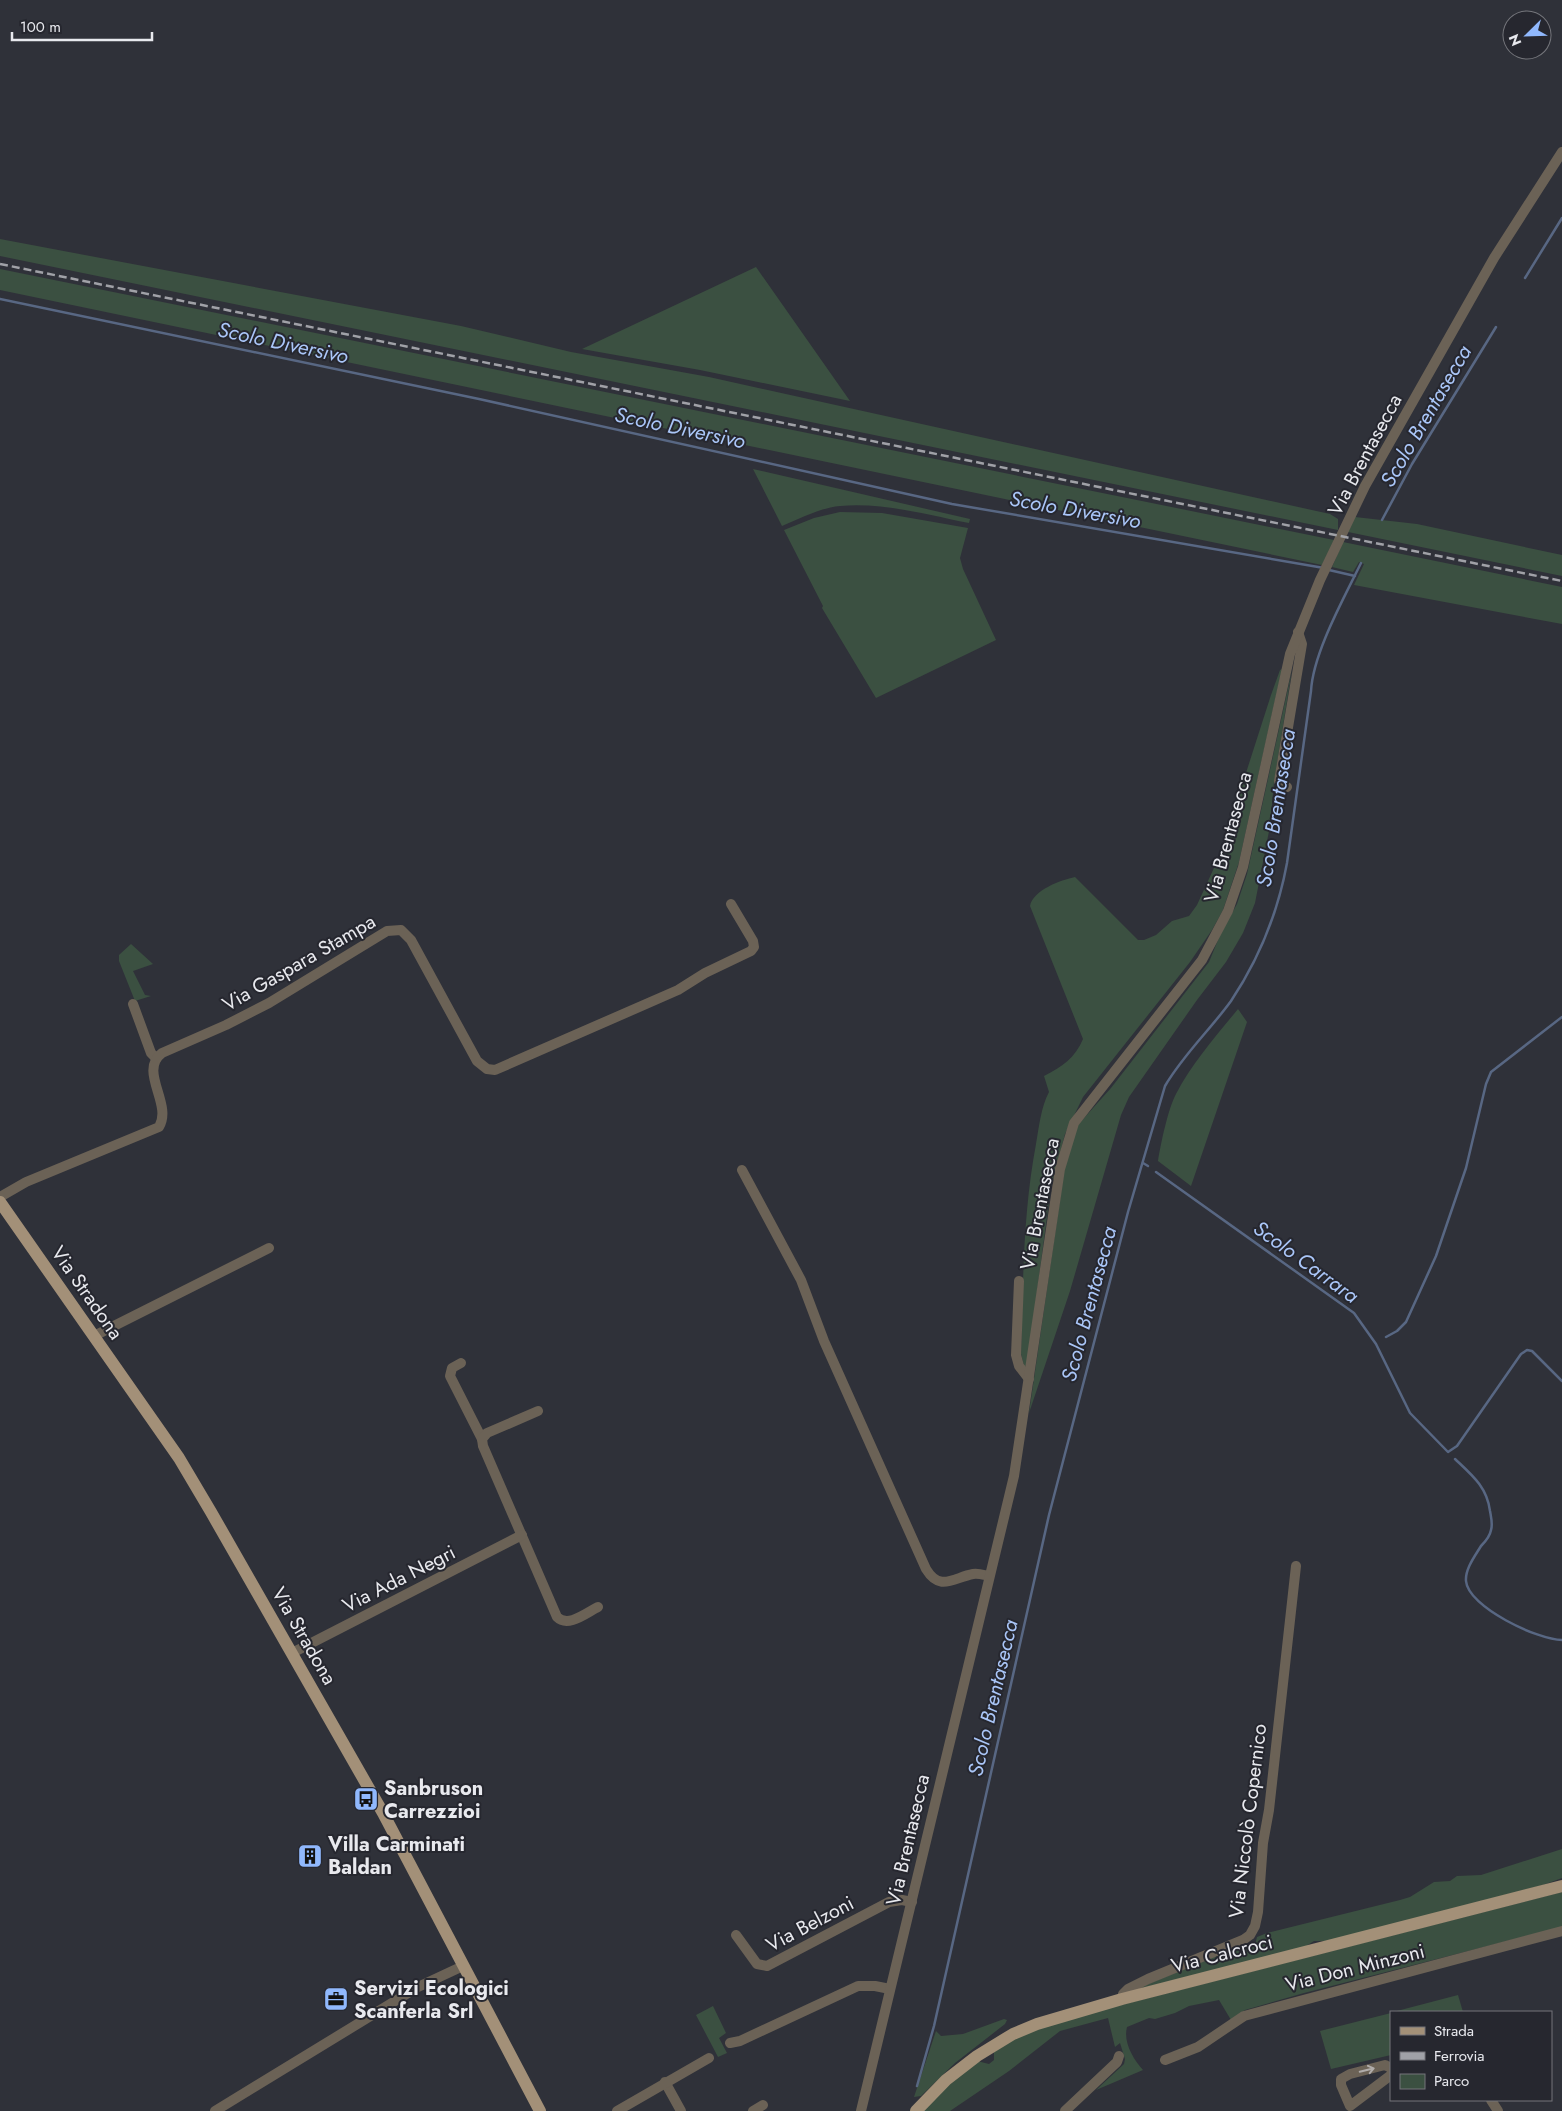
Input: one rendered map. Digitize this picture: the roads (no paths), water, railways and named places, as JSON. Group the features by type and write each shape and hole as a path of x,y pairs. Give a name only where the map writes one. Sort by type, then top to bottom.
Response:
{"main road":[{"name":"Via Stradona","path":"0,1202 188,1473 378,1805 540,2111"},
{"name":"Via Calcroci","path":"916,2111 946,2080 965,2065 1013,2034 1062,2015 1562,1886"}],"street":[{"name":"Via Brentasecca","path":"861,2111 1014,1476 1052,1215 1065,1151 1074,1123 1202,960 1228,911 1236,892 1290,654 1320,580 1365,486 1494,258 1562,152"},
{"path":"1287,787 1281,785 1279,781 1302,644 1298,632"},
{"name":"Via Gaspara Stampa","path":"156,1058 162,1053 226,1025 260,1007 378,936 396,929 406,934 411,940 477,1061 487,1069 495,1070 678,990 705,973 744,956 754,947 753,941 731,904"},
{"path":"0,1197 34,1178 159,1127 163,1115 153,1069 156,1058 151,1053 133,1004"},
{"path":"742,1170 804,1287 824,1341 926,1569 936,1581 944,1582 954,1581 972,1574 989,1576"},
{"path":"94,1336 269,1248"},
{"path":"1019,1281 1016,1355 1018,1366 1029,1379"},
{"path":"461,1363 452,1368 450,1376 482,1439 483,1446 556,1617 561,1621 567,1622 598,1607"},
{"path":"482,1439 502,1426 538,1411"},
{"name":"Via Ada Negri","path":"292,1653 522,1535"},
{"name":"Via Niccolò Copernico","path":"1122,1999 1123,1994 1128,1989 1148,1979 1243,1940 1255,1926 1296,1566"},
{"name":"Via Belzoni","path":"736,1935 757,1964 767,1966 889,1902 902,1900 912,1902"},
{"name":"Via Don Minzoni","path":"1165,2060 1198,2047 1244,2016 1562,1930"},
{"path":"215,2111 418,1987 463,1966"},
{"path":"730,2043 740,2041 858,1986 875,1986 890,1989"},
{"path":"1065,2111 1120,2056"},
{"path":"617,2111 709,2058"},
{"path":"1390,2068 1385,2065 1341,2079 1350,2106 1390,2076"},
{"path":"665,2082 681,2111"},
{"path":"754,2111 763,2105"}],"waterway":[{"name":"Scolo Brentasecca","path":"1525,278 1562,218"},
{"name":"Scolo Diversivo","path":"0,299 479,399 952,504 1324,568"},
{"name":"Scolo Brentasecca","path":"1382,520 1412,464 1496,327"},
{"name":"Scolo Brentasecca","path":"917,2086 934,2026 1049,1515 1128,1212 1165,1086 1180,1064 1231,1001 1259,952 1273,917 1287,863 1313,676 1330,626 1361,563"},
{"name":"Scolo Diversivo","path":"1329,570 1355,576"},
{"path":"1386,1337 1397,1331 1406,1322 1436,1256 1466,1168 1486,1084 1491,1072 1562,1017"},
{"name":"Scolo Brentasecca","path":"1143,1163 1148,1166"},
{"name":"Scolo Carrara","path":"1156,1172 1354,1313 1376,1344 1410,1413 1448,1452 1457,1446 1521,1354 1527,1350 1532,1351 1562,1381"},
{"path":"1455,1459 1473,1476 1482,1488 1486,1495 1492,1520 1490,1534 1473,1558 1467,1572 1466,1581 1470,1591 1478,1601 1506,1620 1537,1634 1551,1639 1562,1640"}],"railway":[{"path":"0,264 1562,581"}],"place":[{"name":"Sanbruson Carrezzioi","path":"366,1799"},
{"name":"Villa Carminati Baldan","path":"310,1856"},
{"name":"Servizi Ecologici Scanferla Srl","path":"336,1999"}]}
